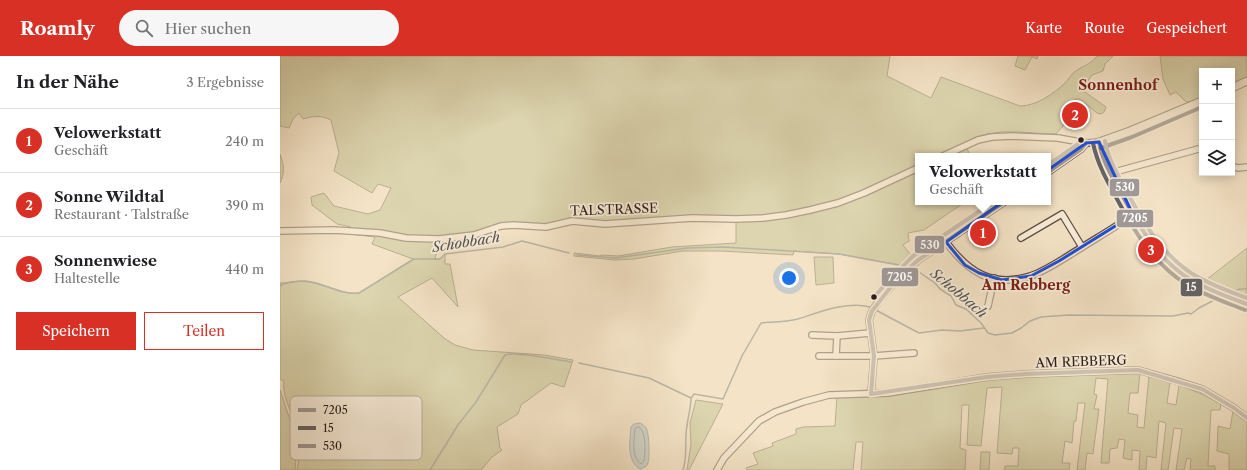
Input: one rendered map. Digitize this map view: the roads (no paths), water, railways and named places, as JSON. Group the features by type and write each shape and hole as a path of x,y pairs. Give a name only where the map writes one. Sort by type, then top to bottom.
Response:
{"street":[{"path":"1235,87 1247,81"},
{"path":"949,153 978,140 992,137 1012,136 1058,138 1086,143 1099,142 1199,103"},
{"path":"1099,142 1111,173 1133,215 1155,247 1181,273 1200,284 1247,304"},
{"path":"1051,170 1081,149 1086,143"},
{"path":"1111,173 1199,149"},
{"path":"1235,167 1247,167"},
{"name":"TALSTRASSE","path":"280,231 334,230 380,233 406,238 439,239 474,235 501,226 513,225 546,227 572,221 606,224 692,218 763,218 786,215 838,203 864,193 915,169"},
{"path":"871,394 874,356 869,320 872,311 890,287 916,261 1000,205"},
{"path":"1021,238 1062,214 1082,247"},
{"path":"946,242 965,265 978,273 1002,280 1031,276 1082,247 1133,215"},
{"path":"988,306 994,278"},
{"path":"812,335 836,336 870,333"},
{"path":"836,336 836,356"},
{"path":"819,356 874,356 914,353"},
{"name":"AM REBBERG","path":"717,470 724,458 759,422 775,412 803,402 820,397 906,390 987,377 1025,374 1138,370 1177,380 1202,390 1234,408 1247,418"}],"water":[{"path":"640,423 647,430 649,460 645,467 640,469 633,461 631,456 630,444 631,427 634,424"}],"waterway":[{"name":"Schobbach","path":"280,286 287,283 301,281 319,284 343,292 359,293 414,259 440,259 445,254 503,247 522,241 569,253"},
{"name":"Schobbach","path":"577,255 616,258 687,248 723,247 839,254 909,267"},
{"name":"Schobbach","path":"913,268 951,296 956,305 966,309 981,323 988,333 995,335 1012,333 1030,321 1041,317 1068,315 1173,316 1188,313 1191,314 1220,297"},
{"name":"Schobbach","path":"1227,293 1240,289 1247,289"},
{"path":"579,363 649,378 691,398 694,394 723,399 742,356 761,323 798,319 843,306 852,305 870,307"},
{"path":"876,310 919,333 942,330 960,331 984,328"},
{"path":"430,470 458,425 476,402 505,355 518,354 571,362"},
{"path":"683,470 686,431 691,398"}],"place":[{"name":"Sonne Wildtal","path":"1075,115"},
{"name":"Velowerkstatt","path":"983,233"},
{"name":"Sonnenwiese","path":"1151,250"}],"district":[{"name":"Sonnenhof","path":"1118,85"},
{"name":"Am Rebberg","path":"1026,285"}]}
